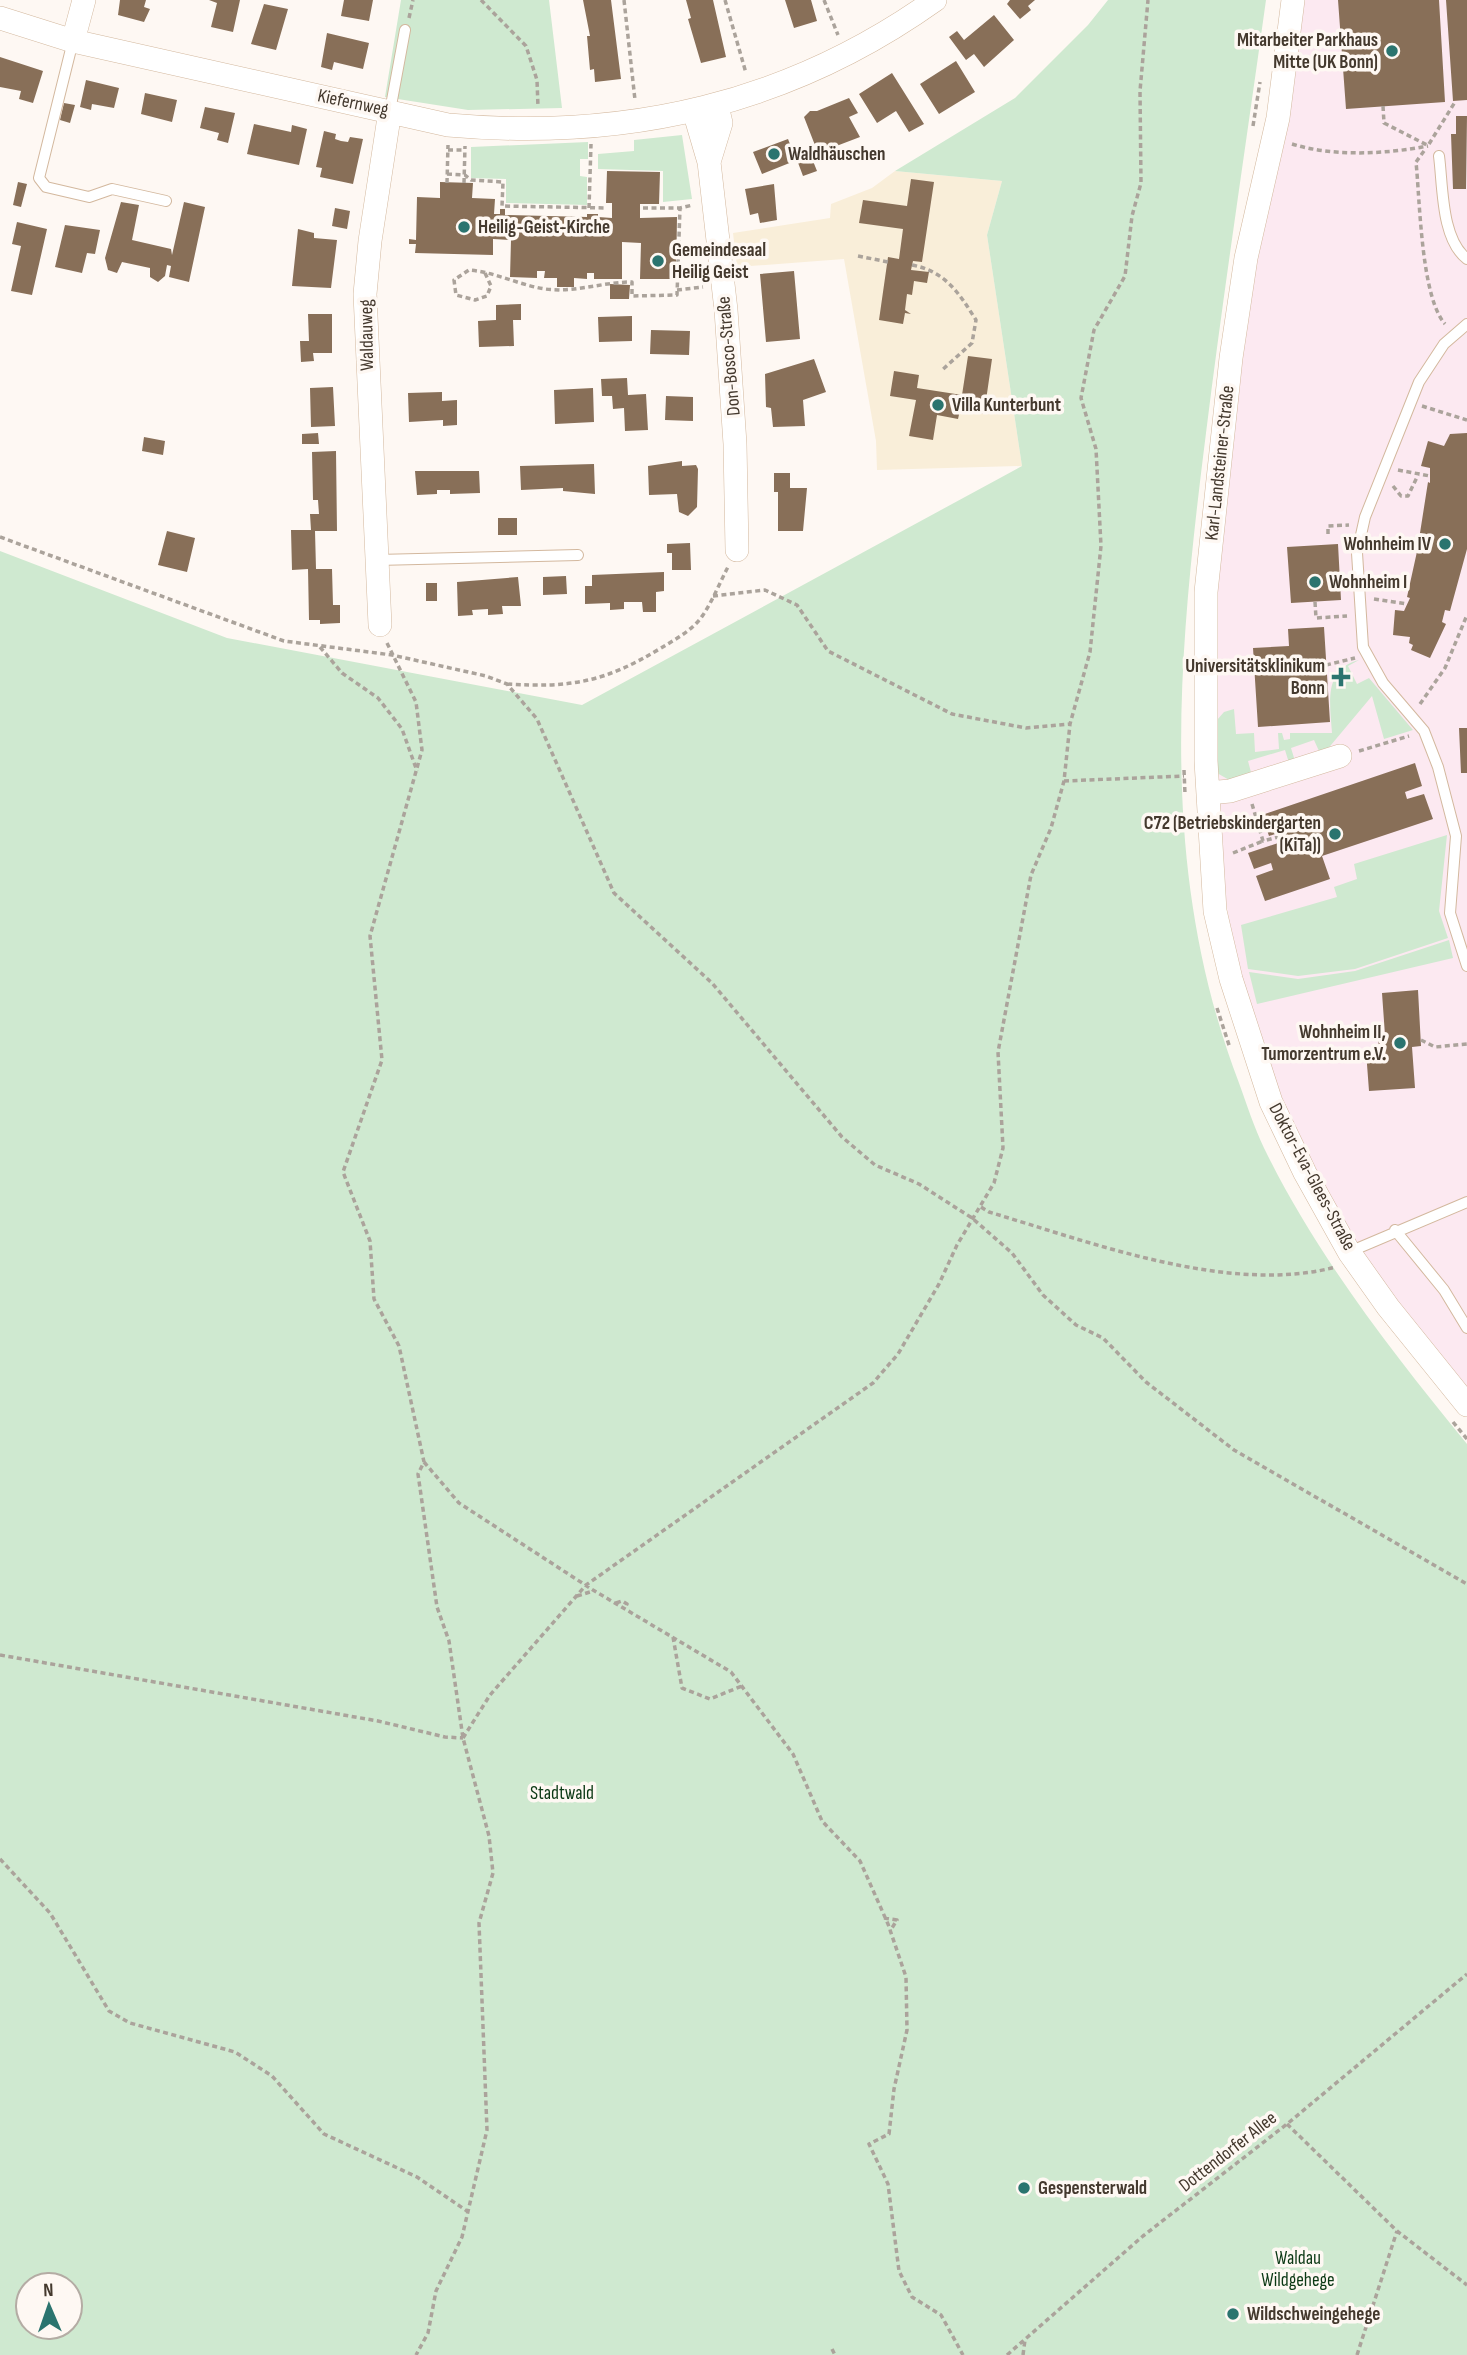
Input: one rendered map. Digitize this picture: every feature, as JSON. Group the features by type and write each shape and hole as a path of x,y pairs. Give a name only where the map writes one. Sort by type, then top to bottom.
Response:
{"street":[{"path":"73,41 84,0"},
{"name":"Kiefernweg","path":"0,18 73,41 457,126 540,127 592,124 694,111 754,95 848,56 935,0"},
{"name":"Karl-Landsteiner-Straße","path":"1208,793 1206,604 1214,510 1263,137 1293,0"},
{"name":"Don-Bosco-Straße","path":"709,162 721,122 717,106"},
{"name":"Waldauweg","path":"380,625 365,293 370,241 390,111"},
{"name":"Don-Bosco-Straße","path":"694,111 709,162 711,199 723,285 735,443 737,550"},
{"path":"1208,793 1246,786 1340,757"},
{"name":"Doktor-Eva-Glees-Straße","path":"1208,793 1215,911 1231,979 1271,1102 1305,1173 1338,1258 1388,1307 1458,1411"}],"lane":[{"path":"390,111 405,30"},
{"path":"73,41 39,178 46,187 89,197 111,189 166,201"},
{"path":"1439,156 1448,227 1460,253 1467,259"},
{"path":"1467,324 1455,332 1433,358 1410,402 1362,527 1357,553 1359,616 1366,655 1383,683 1413,715 1424,732 1438,767 1456,836 1457,860 1450,913 1467,967"},
{"path":"377,560 578,555"},
{"path":"1338,1258 1395,1230 1467,1202"},
{"path":"1395,1230 1444,1290 1467,1328"}],"path":[{"path":"481,0 522,40 530,55 537,80 540,127"},
{"path":"624,0 637,119"},
{"path":"725,0 737,51 754,95"},
{"path":"824,0 848,56"},
{"path":"463,1738 490,1695 586,1585 740,1473 873,1383 898,1354 994,1183 1003,1148 998,1052 1031,875 1051,828 1064,781 1070,724 1090,652 1101,546 1096,449 1081,398 1094,330 1125,276 1132,216 1141,183 1140,91 1148,0"},
{"path":"1260,81 1263,137 1321,151 1406,150 1428,146"},
{"path":"1383,106 1384,123 1428,146 1439,156"},
{"path":"589,208 592,124"},
{"path":"447,183 448,150 457,126"},
{"path":"457,126 465,150 464,183"},
{"path":"448,150 465,150"},
{"path":"447,174 465,175 471,180 503,181 502,206 607,208"},
{"path":"643,208 680,208 711,199"},
{"path":"485,273 491,286 487,296 475,300 456,295 453,284 458,276 469,270 485,273 545,289 587,290 605,282 632,282 632,296 677,295 680,208"},
{"path":"858,257 888,262"},
{"path":"912,265 933,269 963,299 976,320 972,343 941,371"},
{"path":"677,290 723,285"},
{"path":"1410,402 1467,420"},
{"path":"1396,470 1392,484 1401,496 1412,492 1418,475"},
{"path":"1406,472 1430,476"},
{"path":"1328,534 1328,526 1362,527"},
{"path":"0,537 284,641 393,655 486,676 507,684 569,685 596,680 635,664 684,634 703,616 737,550"},
{"path":"713,596 765,590 797,605 828,651 952,714 1026,728 1070,724"},
{"path":"1386,601 1407,604"},
{"path":"1315,602 1316,618 1359,616"},
{"path":"1413,715 1445,668 1467,615"},
{"path":"380,625 416,702 422,750 418,774 370,936 382,1060 343,1172 370,1241 374,1299 398,1346 424,1462 459,1503 586,1585 616,1603 622,1601 627,1604 625,1608 731,1672 775,1732 774,1736 779,1737 793,1754 822,1821 859,1861 906,1977 907,2030 894,2089 889,2134 869,2144 888,2184 900,2271 912,2297 941,2315 963,2355"},
{"path":"319,646 342,673 378,698 402,729 418,774"},
{"path":"1326,665 1366,655"},
{"path":"507,684 537,719 614,893 712,983 842,1137 875,1165 919,1184 972,1218 1012,1253 1043,1295 1076,1325 1103,1338 1146,1382 1234,1450 1467,1584"},
{"path":"1340,757 1424,732"},
{"path":"1184,763 1186,802"},
{"path":"1064,781 1184,776"},
{"path":"1246,786 1263,841"},
{"path":"1210,857 1226,856 1282,836"},
{"path":"1215,998 1230,1049"},
{"path":"1421,1040 1435,1047 1467,1044"},
{"path":"981,1207 989,1212 1132,1254 1228,1275 1338,1258 1344,1277"},
{"path":"1458,1411 1467,1439"},
{"path":"416,2355 428,2333 436,2291 453,2261 487,2130 479,1923 493,1873 489,1836 463,1738 449,1641 437,1607 418,1474 424,1462"},
{"path":"576,1596 595,1590"},
{"path":"673,1637 682,1688 710,1699 742,1686"},
{"path":"0,1655 378,1721 445,1737 463,1738"},
{"path":"0,1859 50,1913 109,2011 130,2023 235,2052 272,2076 324,2134 417,2177 467,2211"},
{"path":"884,1918 897,1920 890,1932"},
{"name":"Dottendorfer Allee","path":"1007,2355 1143,2236 1287,2124 1467,1974"},
{"path":"1287,2124 1397,2231 1467,2285"},
{"path":"1357,2355 1397,2231"},
{"path":"1023,2355 1026,2338"},
{"path":"832,2349 835,2355"}],"shaded area":[{"name":"Universitätsklinikum Bonn","path":"1303,0 1467,0 1467,1393 1370,1267 1313,1170 1278,1099 1237,979 1220,857 1215,631 1222,511 1239,359"},
{"path":"895,171 1002,181 987,235 1022,466 877,470 876,441 844,259 737,267 733,233 830,218 831,204 872,188"}],"green space":[{"path":"401,0 549,0 562,108 468,110 385,97"},
{"name":"Stadtwald","path":"1108,0 1266,0 1213,379 1188,598 1181,761 1185,842 1195,922 1213,1002 1239,1083 1264,1148 1307,1226 1357,1302 1467,1444 1467,2355 0,2355 0,551 227,638 582,705 1022,466 987,235 1002,181 895,171 1015,98 1088,25"},
{"path":"682,135 692,199 663,202 663,171 598,169 598,154 634,151 634,140"},
{"path":"588,142 588,159 580,159 580,176 587,177 587,205 506,203 506,179 471,178 471,147"},
{"path":"1359,660 1348,666 1357,684 1369,678 1413,730 1384,739 1372,696 1326,751 1319,751 1314,740 1291,748 1295,761 1289,763 1285,750 1248,761 1252,776 1231,781 1217,773 1217,720 1224,712 1234,709 1236,734 1254,733 1255,752 1279,749 1278,733 1282,733 1284,740 1290,739 1290,733 1332,733 1330,699 1334,679 1347,664"},
{"path":"1447,835 1439,911 1448,938 1355,969 1298,976 1248,969 1241,925 1337,897 1334,887 1357,879 1354,864"},
{"path":"1449,940 1453,958 1257,1004 1249,972 1298,979 1355,971"}],"building":[{"path":"120,0 146,0 144,7 150,9 144,22 118,15"},
{"path":"209,0 240,0 233,32 211,27 217,3"},
{"path":"344,0 373,0 369,21 341,16"},
{"path":"583,0 611,0 621,79 595,82 594,69 590,70 587,36 590,36"},
{"path":"686,0 713,0 726,57 701,63 688,19 691,18"},
{"path":"785,0 811,0 817,21 794,28"},
{"path":"1010,0 1035,0 1028,6 1031,10 1020,19 1007,4"},
{"name":"Mitarbeiter Parkhaus Mitte (UK Bonn)","path":"1338,0 1439,0 1445,102 1346,109"},
{"path":"1446,0 1467,0 1467,100 1453,101"},
{"path":"264,4 288,9 276,50 251,44"},
{"path":"994,15 1014,40 984,67 974,54 966,60 949,37 957,31 964,40"},
{"path":"327,33 369,43 363,69 334,62 332,70 321,67"},
{"path":"0,57 43,71 33,103 19,99 21,91 0,87"},
{"path":"956,61 975,92 939,114 920,84"},
{"path":"892,73 924,124 909,132 896,111 877,123 859,94"},
{"path":"86,80 119,88 114,108 92,104 91,110 80,107"},
{"path":"145,93 177,100 172,122 141,114"},
{"path":"849,98 858,113 849,117 860,137 818,153 804,117 810,111 817,111"},
{"path":"64,103 75,105 70,123 60,120"},
{"path":"205,107 235,113 228,143 217,140 219,133 200,128"},
{"path":"1456,116 1467,116 1466,189 1453,189 1451,134 1456,134"},
{"path":"254,124 291,132 292,125 307,129 299,165 247,154"},
{"path":"324,131 336,134 335,139 341,141 348,142 350,137 363,139 353,184 320,177 322,168 316,167"},
{"name":"Waldhäuschen","path":"788,139 795,157 809,151 817,171 803,176 797,160 762,174 753,152"},
{"path":"607,171 660,172 659,204 640,204 640,218 677,217 676,279 640,279 641,243 622,242 622,279 594,279 594,273 587,273 587,279 574,278 574,287 557,287 557,278 544,278 545,271 537,271 537,278 510,277 511,240 493,239 493,255 415,253 416,244 409,244 409,239 416,240 417,197 440,198 440,182 473,183 472,198 495,199 494,214 500,214 500,209 505,209 505,215 587,217 587,214 598,214 598,217 612,218 612,203 606,203"},
{"path":"911,179 934,182 922,262 913,261 911,270 929,272 927,283 914,281 912,295 907,294 905,310 911,314 905,313 903,324 879,320 888,257 899,259 903,229 859,223 863,200 907,206"},
{"path":"18,182 27,184 21,207 13,205"},
{"path":"774,184 777,220 760,223 758,213 750,215 745,189"},
{"path":"121,202 139,205 132,240 171,249 172,255 184,202 205,207 189,282 169,277 171,266 167,265 165,276 158,282 150,277 150,268 122,262 117,273 108,270 105,258"},
{"path":"335,208 350,211 347,229 332,226"},
{"path":"17,222 47,229 32,295 11,291 21,246 12,244"},
{"path":"65,225 100,230 95,254 87,253 82,273 55,267"},
{"path":"298,229 314,233 314,238 337,240 331,288 292,286"},
{"path":"794,271 800,339 766,342 760,274"},
{"path":"610,284 630,285 629,299 610,299"},
{"path":"521,304 521,320 513,320 514,346 479,347 478,321 496,320 496,305"},
{"path":"308,314 332,314 332,353 313,353 314,361 301,362 300,341 309,341"},
{"path":"632,316 632,341 599,342 598,317"},
{"path":"651,330 690,331 689,355 650,354"},
{"name":"Villa Kunterbunt","path":"968,356 992,359 984,414 960,410 958,419 937,415 933,440 909,436 916,400 890,396 894,371 919,375 917,388 962,395"},
{"path":"814,359 826,392 803,400 805,426 773,427 771,408 766,407 765,374"},
{"path":"627,378 628,395 646,394 648,430 625,431 624,408 613,409 612,396 602,396 601,379"},
{"path":"333,387 335,426 311,427 310,388"},
{"path":"593,388 594,422 555,424 554,390"},
{"path":"442,392 442,401 457,400 457,425 443,426 443,420 409,422 408,393"},
{"path":"666,396 693,397 693,421 665,420"},
{"path":"318,433 319,444 302,444 302,434"},
{"name":"Wohnheim IV","path":"1467,433 1467,549 1450,611 1445,610 1442,622 1446,624 1430,658 1411,650 1413,645 1409,643 1410,637 1393,635 1395,610 1404,611 1410,598 1407,597 1418,547 1422,548 1424,534 1420,533 1428,482 1430,483 1430,468 1421,466 1428,441 1444,446 1450,434"},
{"path":"144,437 165,441 163,455 142,451"},
{"path":"336,451 337,531 315,531 316,569 332,569 333,605 340,605 340,623 320,624 320,620 309,620 308,569 292,570 291,530 311,530 310,514 319,514 318,500 313,500 312,452"},
{"path":"682,461 682,466 696,465 698,469 697,507 688,516 679,512 677,494 649,495 648,466"},
{"path":"594,464 595,494 563,491 563,488 521,490 520,466"},
{"path":"415,471 479,471 480,493 450,494 450,490 437,490 437,494 417,495"},
{"path":"774,473 790,473 790,488 807,488 803,531 778,531 778,492 774,492"},
{"path":"498,518 517,518 517,535 498,535"},
{"path":"167,531 195,538 187,572 158,565"},
{"path":"690,543 691,570 672,570 672,553 667,553 667,544"},
{"name":"Wohnheim I","path":"1338,544 1341,600 1291,603 1287,547"},
{"path":"664,572 664,591 656,592 656,612 643,612 642,602 624,602 624,609 610,610 610,603 585,604 585,586 592,586 592,575"},
{"path":"566,576 567,594 543,595 543,577"},
{"path":"518,577 521,606 502,606 503,614 488,615 488,609 472,610 473,615 458,616 457,582"},
{"path":"426,583 437,583 437,601 426,601"},
{"path":"1324,627 1330,722 1258,727 1253,648 1289,646 1288,629"},
{"path":"1459,728 1467,728 1467,773 1461,773"},
{"name":"C72 (Betriebskindergarten (KiTa))","path":"1415,763 1422,786 1405,792 1407,799 1424,794 1433,819 1322,856 1330,879 1265,901 1256,876 1273,870 1271,863 1254,869 1248,853 1284,841 1281,832 1269,836 1262,815"},
{"name":"Wohnheim II, Tumorzentrum e.V.","path":"1418,990 1421,1046 1412,1047 1415,1088 1369,1091 1366,1051 1379,1050 1378,1035 1385,1035 1382,993"}],"place":[{"name":"Mitarbeiter Parkhaus Mitte (UK Bonn)","path":"1392,51"},
{"name":"Waldhäuschen","path":"774,154"},
{"name":"Heilig-Geist-Kirche","path":"464,227"},
{"name":"Gemeindesaal Heilig Geist","path":"658,261"},
{"name":"Villa Kunterbunt","path":"938,405"},
{"name":"Wohnheim IV","path":"1445,544"},
{"name":"Wohnheim I","path":"1315,582"},
{"name":"Universitätsklinikum Bonn","path":"1341,677"},
{"name":"C72 (Betriebskindergarten (KiTa))","path":"1335,834"},
{"name":"Wohnheim II, Tumorzentrum e.V.","path":"1400,1043"},
{"name":"Gespensterwald","path":"1024,2188"},
{"name":"Wildschweingehege","path":"1233,2314"}],"park label":[{"name":"Waldau Wildgehege","path":"1298,2269"}]}
